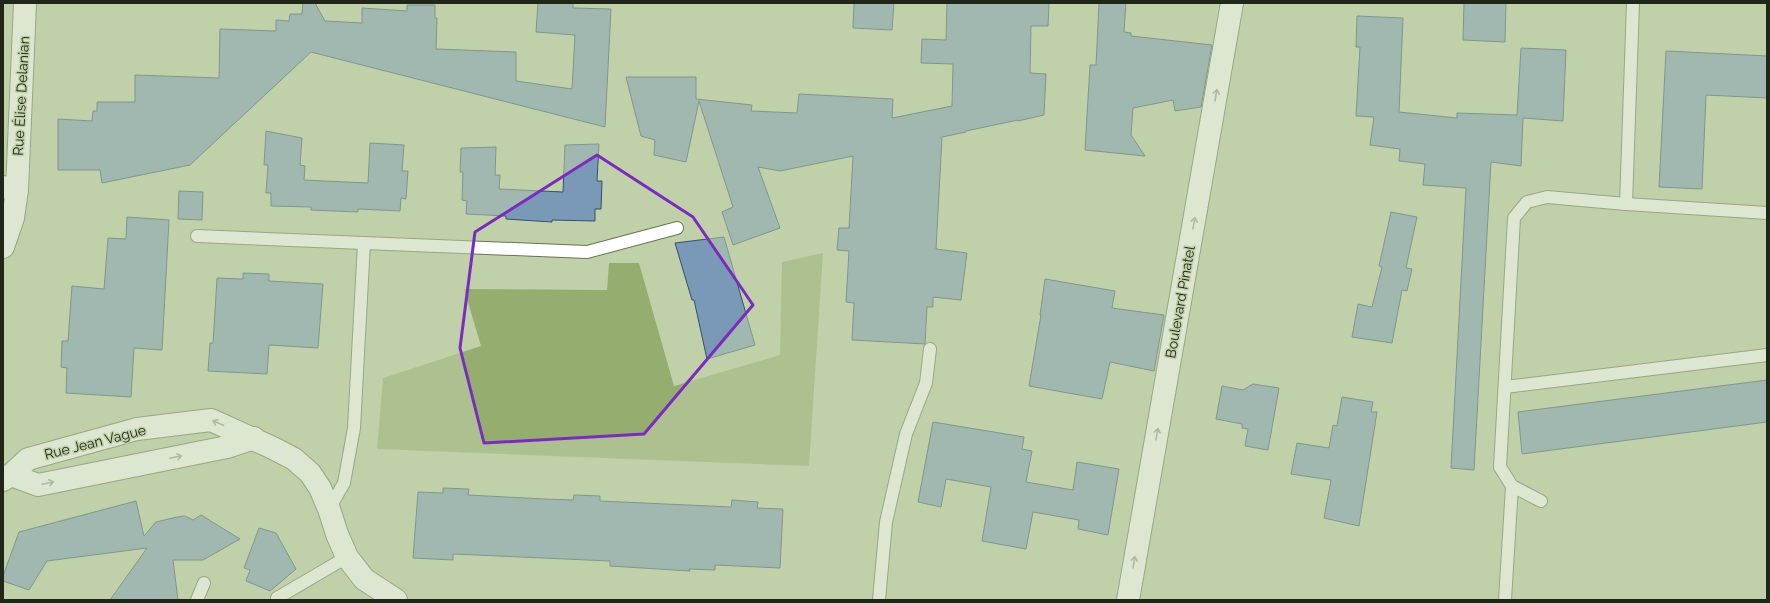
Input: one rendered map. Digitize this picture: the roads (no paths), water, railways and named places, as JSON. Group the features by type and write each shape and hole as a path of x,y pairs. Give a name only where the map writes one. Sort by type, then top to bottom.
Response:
{"street":[{"name":"Rue Élise Delanian","path":"3,247 13,218 10,189 25,3"},
{"name":"Boulevard Pinatel","path":"1128,600 1232,3"},
{"name":"Rue Jean Vague","path":"7,477 28,459 137,429 211,420 254,438 294,459 310,473 320,488 347,557 364,579 396,600"},
{"name":"Rue Jean Vague","path":"7,477 38,485 227,448 254,438"}],"lane":[{"path":"1626,204 1633,3"},
{"path":"1541,501 1512,486 1500,467 1514,218 1526,202 1547,197 1626,204 1767,213"},
{"path":"197,236 586,252 678,228"},
{"path":"329,509 344,483 354,428 364,243"},
{"path":"879,600 886,522 906,434 926,383 930,349"},
{"path":"1505,387 1767,355"},
{"path":"1505,600 1512,486"},
{"path":"277,598 347,557"},
{"path":"197,600 204,583"}]}
